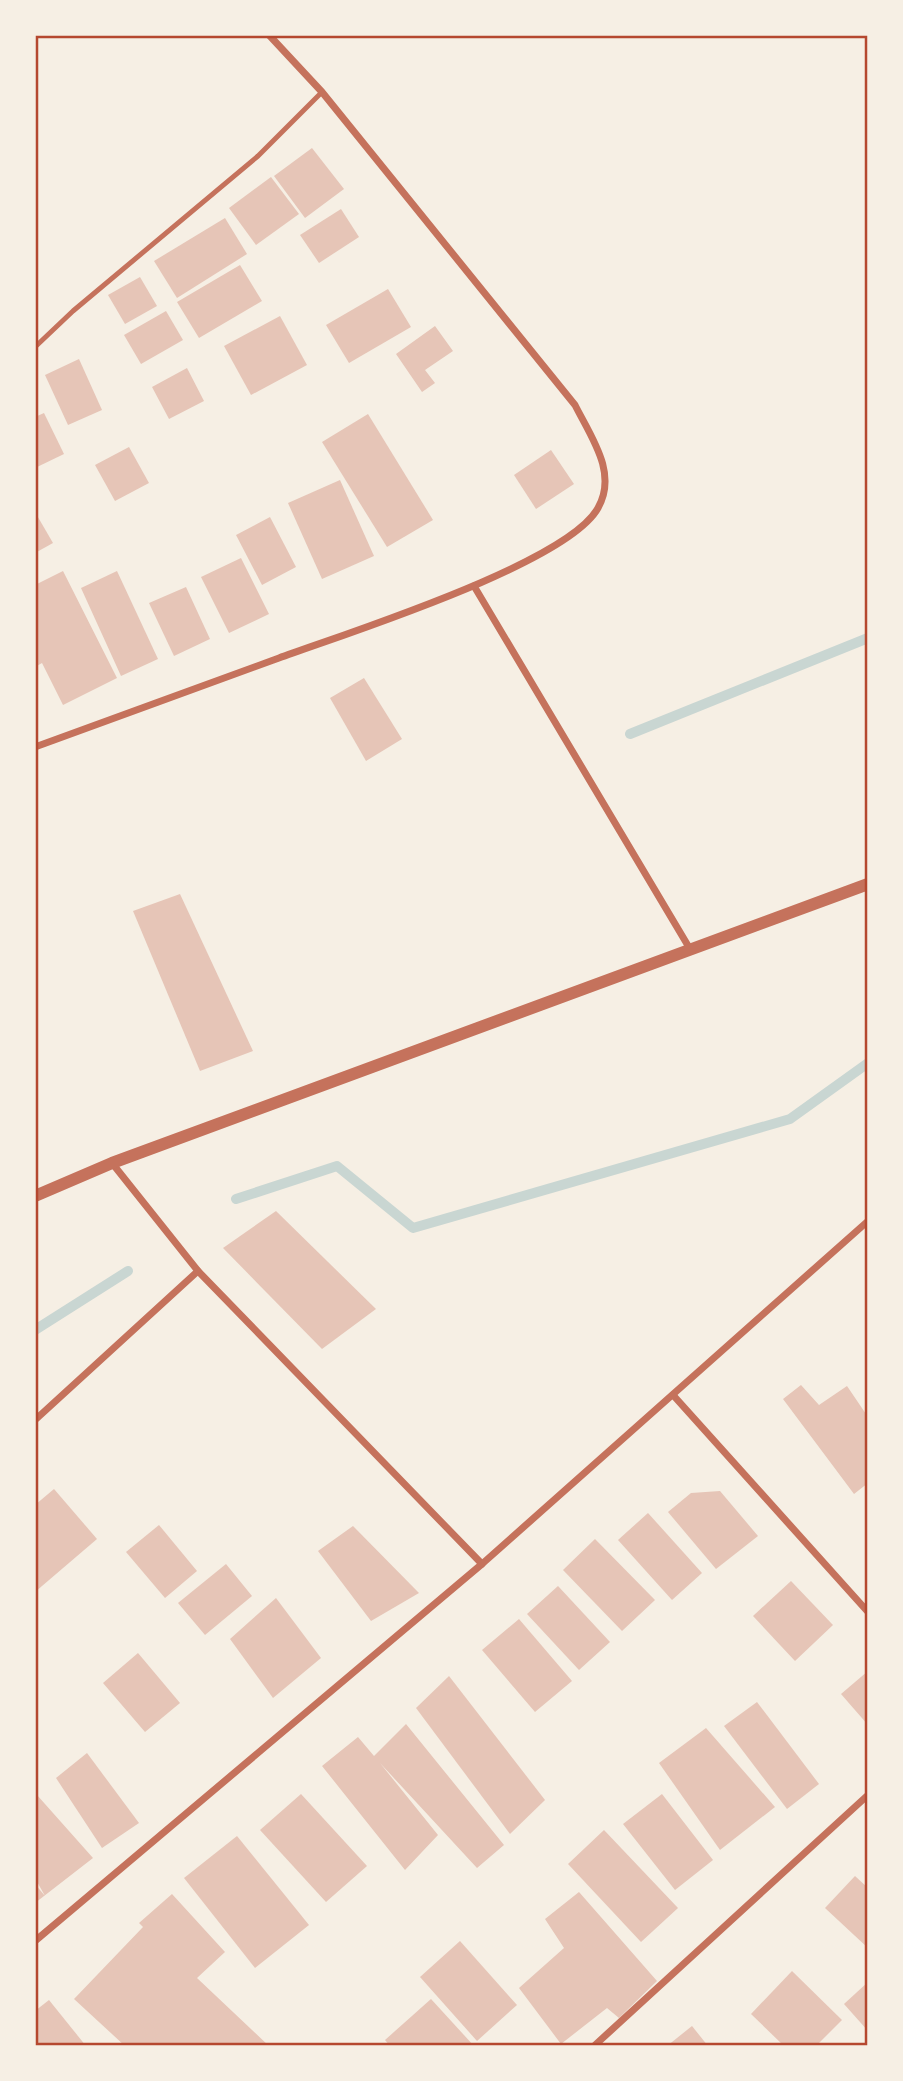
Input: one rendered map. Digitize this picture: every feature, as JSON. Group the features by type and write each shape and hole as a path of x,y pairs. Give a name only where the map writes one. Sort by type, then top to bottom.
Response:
{"street":[{"path":"35,747 474,586 568,537 597,510 605,490 604,461 575,405 322,92 269,35"},
{"path":"474,586 690,949"},
{"path":"35,1196 111,1163 868,884"},
{"path":"111,1163 198,1271 482,1564"},
{"path":"35,1941 482,1564 868,1221"},
{"path":"35,1420 198,1271"},
{"path":"673,1395 868,1612"},
{"path":"594,2046 868,1795"}],"lane":[{"path":"35,347 73,311 258,156 322,92"}],"building":[{"path":"312,148 344,189 305,218 274,176"},
{"path":"271,177 299,214 256,245 229,208"},
{"path":"341,209 359,237 319,263 300,235"},
{"path":"225,218 247,254 177,298 154,261"},
{"path":"240,265 262,301 199,338 177,302"},
{"path":"140,277 157,306 125,324 108,295"},
{"path":"388,289 411,327 349,363 326,325"},
{"path":"166,311 183,340 141,364 124,335"},
{"path":"280,316 307,365 251,395 224,346"},
{"path":"435,326 453,351 425,370 435,383 422,392 396,354"},
{"path":"79,359 102,410 68,425 45,375"},
{"path":"187,368 204,401 169,419 152,387"},
{"path":"44,413 64,454 35,468 35,417"},
{"path":"368,414 433,520 387,547 322,442"},
{"path":"129,447 149,483 115,501 95,465"},
{"path":"551,450 574,484 536,509 514,475"},
{"path":"340,480 374,556 322,579 288,503"},
{"path":"35,512 53,543 35,553"},
{"path":"270,517 296,567 262,585 236,535"},
{"path":"241,558 269,614 229,633 201,577"},
{"path":"63,571 117,678 63,705 42,663 35,667 35,585"},
{"path":"117,571 158,659 121,676 81,588"},
{"path":"186,587 210,639 174,656 149,603"},
{"path":"364,678 402,739 366,761 330,698"},
{"path":"180,894 253,1051 200,1071 133,911"},
{"path":"276,1211 376,1309 322,1349 223,1248"},
{"path":"801,1385 819,1405 847,1386 868,1417 868,1483 854,1494 783,1399"},
{"path":"54,1489 97,1539 35,1592 35,1505"},
{"path":"720,1491 758,1536 716,1569 668,1512 691,1493"},
{"path":"648,1513 702,1573 672,1600 618,1540"},
{"path":"159,1525 197,1571 165,1598 126,1552"},
{"path":"353,1526 419,1593 371,1621 318,1551"},
{"path":"595,1539 655,1600 622,1631 563,1570"},
{"path":"226,1564 252,1596 205,1635 178,1603"},
{"path":"791,1581 833,1625 795,1661 753,1616"},
{"path":"558,1586 610,1642 579,1670 527,1614"},
{"path":"276,1598 321,1658 273,1698 230,1639"},
{"path":"519,1619 572,1681 535,1712 482,1650"},
{"path":"138,1653 180,1703 145,1732 103,1683"},
{"path":"868,1671 868,1725 841,1694"},
{"path":"449,1676 545,1800 510,1834 416,1708"},
{"path":"757,1702 819,1784 787,1809 724,1726"},
{"path":"406,1724 504,1845 477,1868 380,1763 438,1835 405,1870 322,1766 358,1737 374,1756"},
{"path":"706,1728 775,1807 720,1850 659,1763"},
{"path":"87,1753 139,1823 102,1848 56,1778"},
{"path":"301,1794 367,1866 326,1902 260,1830"},
{"path":"662,1794 713,1860 675,1890 623,1824"},
{"path":"37,1795 93,1858 45,1895 35,1878"},
{"path":"604,1830 678,1908 641,1942 568,1864"},
{"path":"237,1836 309,1925 255,1968 184,1878"},
{"path":"855,1876 868,1888 868,1948 825,1908"},
{"path":"35,1884 45,1896 35,1903"},
{"path":"579,1892 657,1981 619,2018 607,2008 561,2044 519,1988 564,1948 545,1919"},
{"path":"172,1894 225,1952 197,1978 269,2046 125,2046 74,1999 143,1927 139,1923"},
{"path":"460,1941 517,2005 477,2041 420,1977"},
{"path":"792,1971 842,2020 816,2046 784,2046 751,2014"},
{"path":"868,1982 868,2031 844,2004"},
{"path":"431,1999 474,2046 390,2046 385,2040"},
{"path":"49,2000 86,2046 35,2046 35,2011"},
{"path":"692,2026 708,2046 667,2046"}],"waterway":[{"path":"630,734 868,638"},
{"path":"236,1199 337,1166 413,1228 790,1119 868,1063"},
{"path":"35,1330 128,1271"}]}
